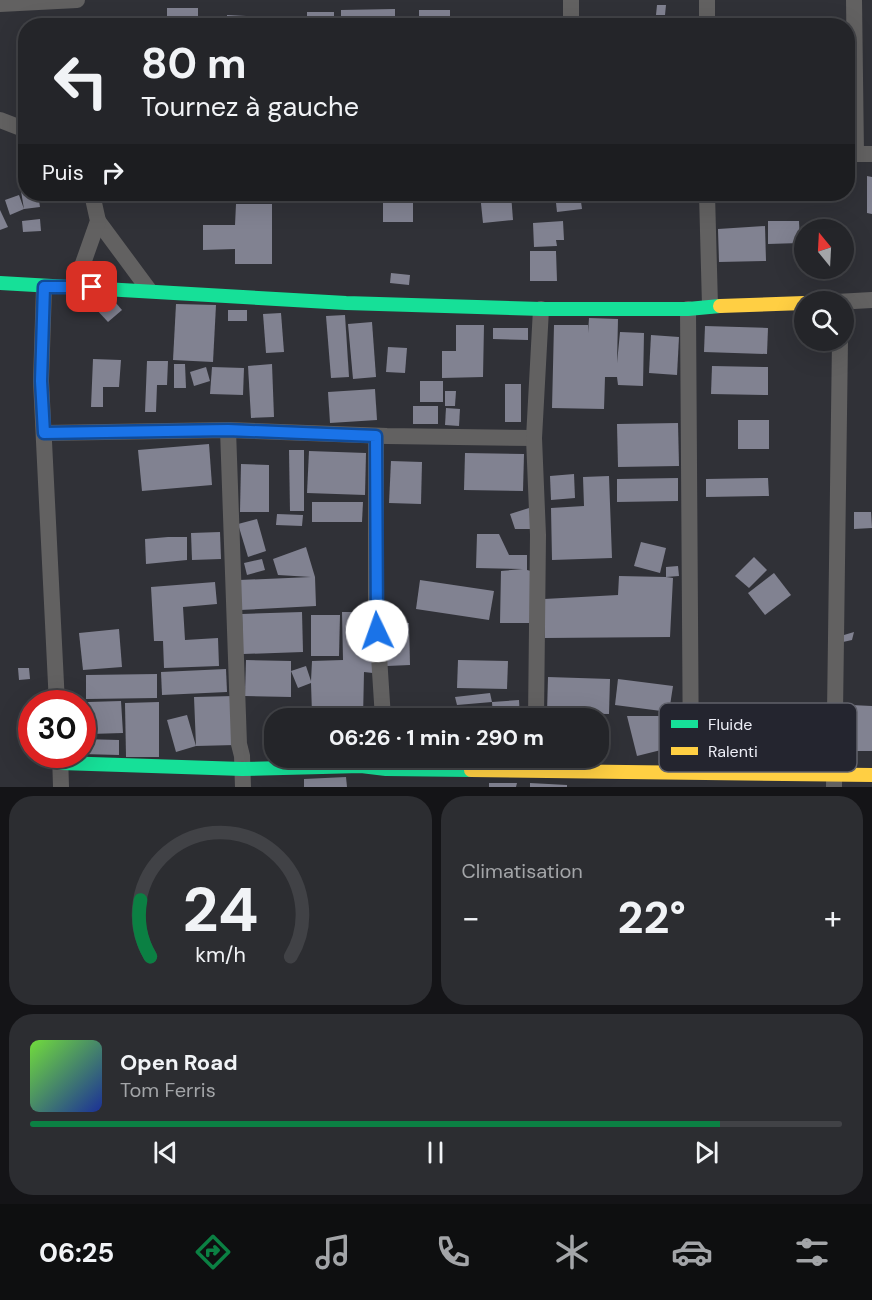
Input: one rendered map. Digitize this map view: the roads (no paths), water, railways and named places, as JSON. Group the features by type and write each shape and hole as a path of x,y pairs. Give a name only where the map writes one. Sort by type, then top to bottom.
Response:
{"street":[{"path":"0,4 77,0"},
{"path":"571,0 571,18"},
{"path":"707,0 707,18"},
{"path":"854,0 855,18"},
{"path":"855,31 859,154"},
{"path":"0,120 18,127"},
{"path":"94,201 98,221 149,290"},
{"path":"707,201 710,306"},
{"path":"75,286 98,221"},
{"path":"0,283 346,303 541,309 688,309 710,306 794,303"},
{"path":"44,287 41,381 56,690"},
{"path":"854,301 872,300"},
{"path":"536,708 538,535 534,438 541,309"},
{"path":"688,309 691,703"},
{"path":"835,703 840,351"},
{"path":"44,433 228,430 376,436 534,438"},
{"path":"228,430 239,744 243,787"},
{"path":"376,436 376,609 382,708"},
{"path":"96,761 242,769 282,768"},
{"path":"609,767 659,770"},
{"path":"60,768 61,787"},
{"path":"705,772 834,781 872,775"}]}
